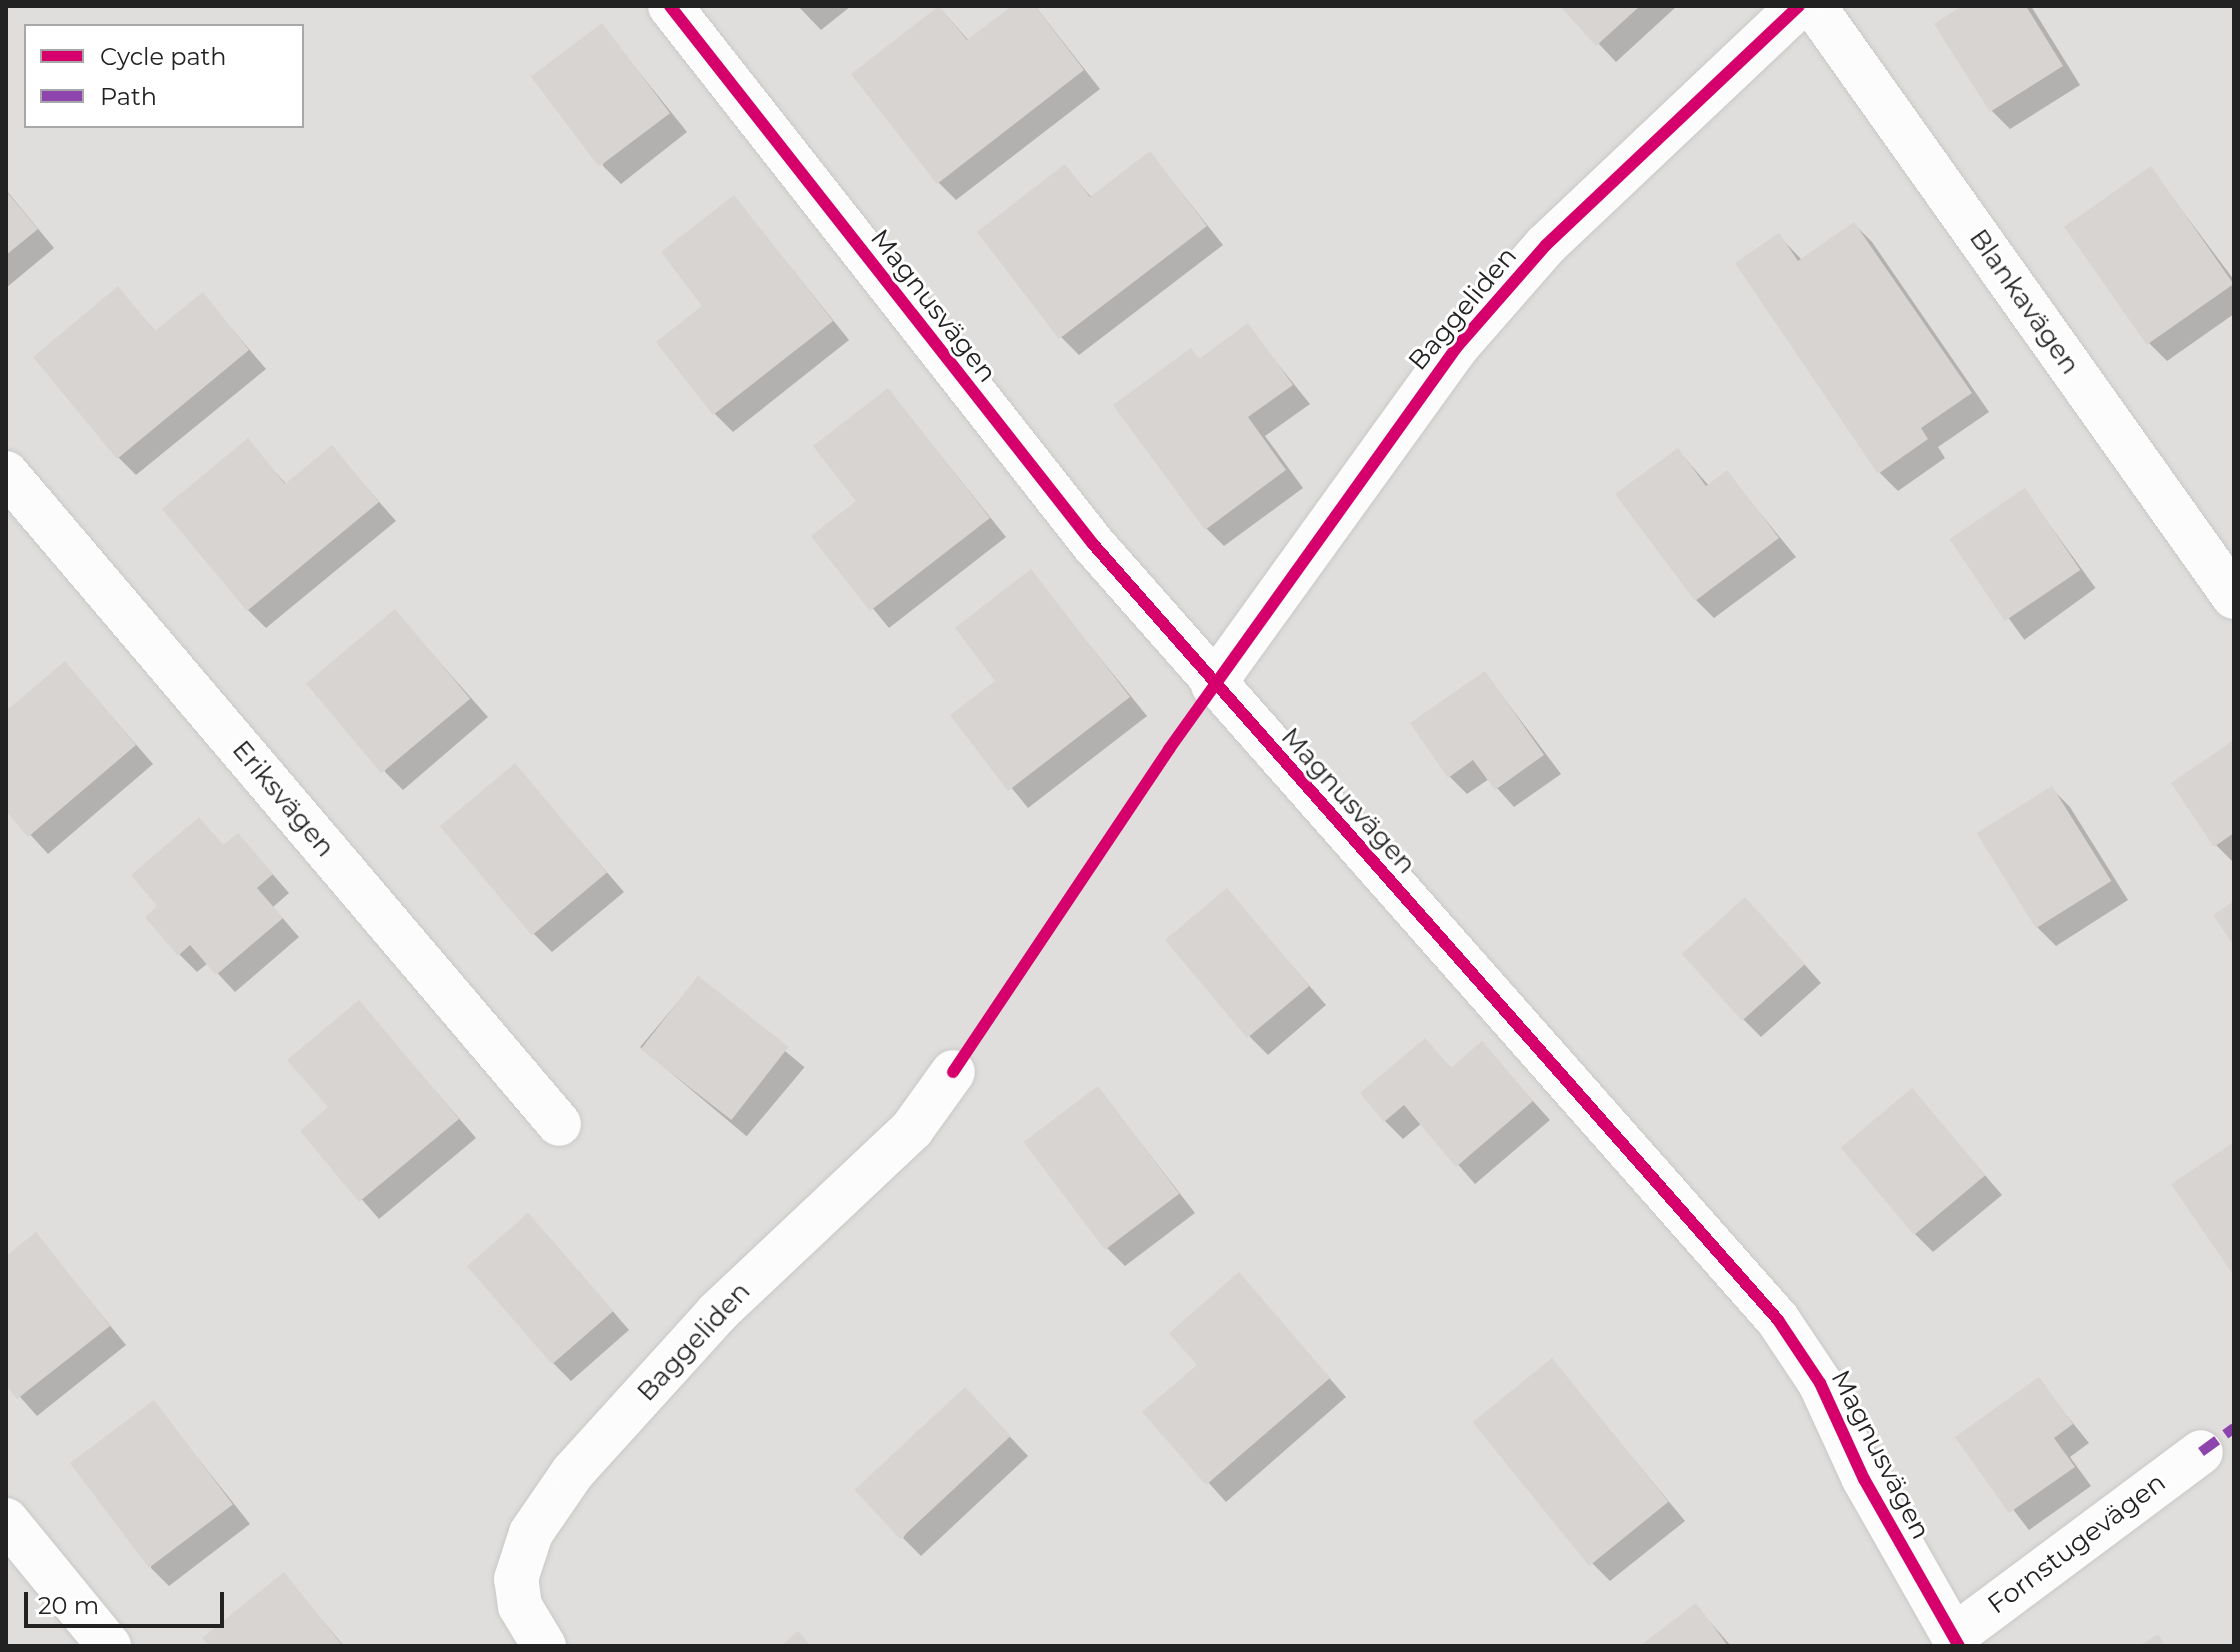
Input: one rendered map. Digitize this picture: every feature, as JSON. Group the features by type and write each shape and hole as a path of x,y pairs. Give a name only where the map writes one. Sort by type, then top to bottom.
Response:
{"street":[{"name":"Magnusvägen","path":"670,6 1043,481 1213,685 1778,1320 1820,1383 1864,1479 1956,1642"},
{"name":"Baggeliden","path":"1213,685 1455,349 1546,245 1799,6"},
{"name":"Blankavägen","path":"1814,6 2234,597"},
{"name":"Eriksvägen","path":"6,473 559,1124"},
{"name":"Baggeliden","path":"536,1643 520,1606 516,1579 531,1533 573,1472 717,1313 912,1129 953,1072"},
{"name":"Fornstugevägen","path":"1956,1642 2201,1452"},
{"path":"6,1520 109,1646"}],"shaded area":[{"path":"6,6 2234,6 2234,1646 6,1646"}],"building":[{"path":"939,6 967,40 1012,6 1035,6 1084,70 937,184 851,74"},
{"path":"1560,6 1640,6 1596,46"},
{"path":"1962,6 2026,6 2063,66 1990,112 1934,24"},
{"path":"602,23 670,113 599,167 531,77"},
{"path":"1150,151 1207,226 1059,339 977,232 1065,164 1090,197"},
{"path":"2151,166 2234,284 2147,345 2064,227"},
{"path":"6,191 38,229 6,255"},
{"path":"734,195 833,321 713,415 656,342 702,306 661,252"},
{"path":"1854,222 1972,393 1921,428 1928,439 1878,474 1735,263 1779,233 1798,261"},
{"path":"118,286 155,331 203,292 249,350 117,459 33,357"},
{"path":"1248,323 1293,385 1248,417 1286,470 1205,530 1113,405 1191,348 1199,359"},
{"path":"888,388 990,518 870,611 811,536 856,501 813,446"},
{"path":"248,438 285,484 332,445 379,502 247,611 162,509"},
{"path":"1678,448 1706,486 1727,470 1779,538 1695,601 1615,494"},
{"path":"2025,488 2080,570 2005,621 1950,539"},
{"path":"1031,569 1130,697 1008,791 950,715 995,681 955,628"},
{"path":"395,609 470,699 381,773 306,684"},
{"path":"65,661 136,745 28,837 6,811 6,711"},
{"path":"1485,671 1544,755 1495,790 1473,760 1448,778 1410,723"},
{"path":"2234,740 2234,833 2214,847 2171,783"},
{"path":"515,763 607,873 532,936 440,826"},
{"path":"2052,786 2111,881 2036,928 1977,833"},
{"path":"199,817 223,845 238,833 273,874 257,888 283,918 216,975 190,945 178,956 145,917 157,906 131,875"},
{"path":"1227,888 1309,986 1247,1038 1165,940"},
{"path":"1745,897 1805,964 1742,1021 1682,954"},
{"path":"2234,901 2234,946 2213,915"},
{"path":"698,976 789,1047 731,1120 641,1049"},
{"path":"359,1000 459,1119 359,1202 300,1131 328,1107 287,1060"},
{"path":"1425,1038 1451,1068 1482,1041 1533,1101 1456,1167 1404,1105 1384,1122 1360,1093"},
{"path":"1098,1086 1179,1194 1105,1250 1024,1142"},
{"path":"1912,1088 1985,1175 1914,1235 1841,1148"},
{"path":"2234,1142 2234,1272 2232,1273 2171,1184"},
{"path":"528,1213 613,1311 552,1364 467,1266"},
{"path":"36,1232 110,1326 17,1399 6,1385 6,1256"},
{"path":"1239,1272 1330,1378 1206,1485 1142,1412 1197,1365 1169,1333"},
{"path":"1552,1358 1668,1502 1589,1566 1473,1422"},
{"path":"2039,1377 2073,1424 2054,1438 2075,1467 2009,1513 1955,1437"},
{"path":"965,1387 1011,1436 900,1539 855,1490"},
{"path":"154,1400 233,1505 149,1568 70,1463"},
{"path":"284,1572 343,1646 209,1646 202,1638"},
{"path":"1696,1603 1728,1646 1640,1646"},
{"path":"798,1631 811,1646 781,1646"},
{"path":"2158,1634 2165,1646 2139,1646"}],"marked path":[{"path":"2201,1452 2234,1428"}],"cycle path":[{"path":"670,6 1093,544 1778,1320 1820,1383 1864,1479 1959,1646"},
{"path":"953,1072 1169,749 1455,349 1546,245 1799,6"}]}
